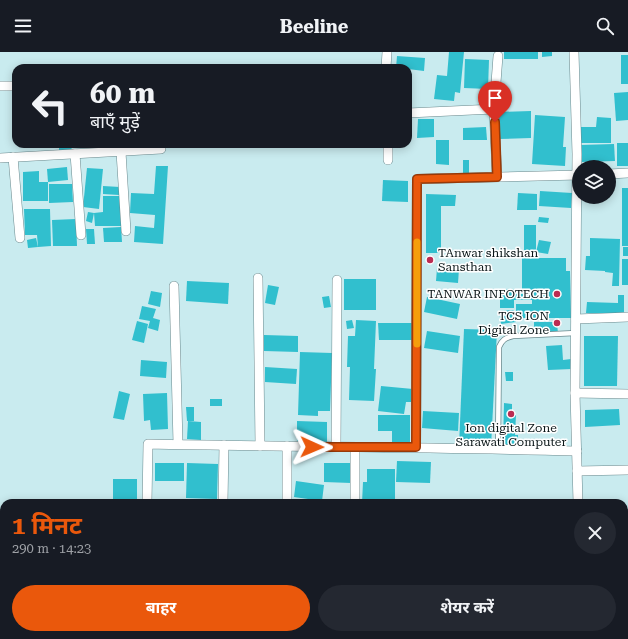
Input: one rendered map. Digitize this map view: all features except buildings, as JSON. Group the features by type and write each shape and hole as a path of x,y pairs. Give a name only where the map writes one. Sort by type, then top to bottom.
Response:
{"street":[{"path":"386,64 387,52"},
{"path":"574,52 578,160"},
{"path":"497,177 494,109 498,56"},
{"path":"0,86 12,86"},
{"path":"412,114 494,109"},
{"path":"388,148 388,160"},
{"path":"0,158 161,149"},
{"path":"121,152 126,231"},
{"path":"75,154 81,235"},
{"path":"14,157 20,238"},
{"path":"616,174 628,173"},
{"path":"416,447 417,179 572,175"},
{"path":"578,204 575,393 578,499"},
{"path":"258,278 260,446"},
{"path":"336,447 337,280"},
{"path":"174,286 178,444"},
{"path":"576,319 628,317"},
{"path":"575,393 628,394"},
{"path":"147,499 148,444 416,447 577,451"},
{"path":"223,499 224,445"},
{"path":"287,446 288,499"},
{"path":"355,447 355,499"},
{"path":"577,471 628,470"}],"lane":[{"path":"498,449 499,347 502,341 506,337 513,336 576,333"}],"slow traffic":[{"path":"417,242 417,344"}],"place":[{"name":"TAnwar shikshan Sansthan","path":"430,260"},
{"name":"TANWAR INFOTECH","path":"557,294"},
{"name":"TCS ION Digital Zone","path":"557,323"},
{"name":"Ion digital Zone Sarawati Computer","path":"511,414"}],"route":[{"path":"312,447 416,447 417,179 497,177 495,122"}]}
